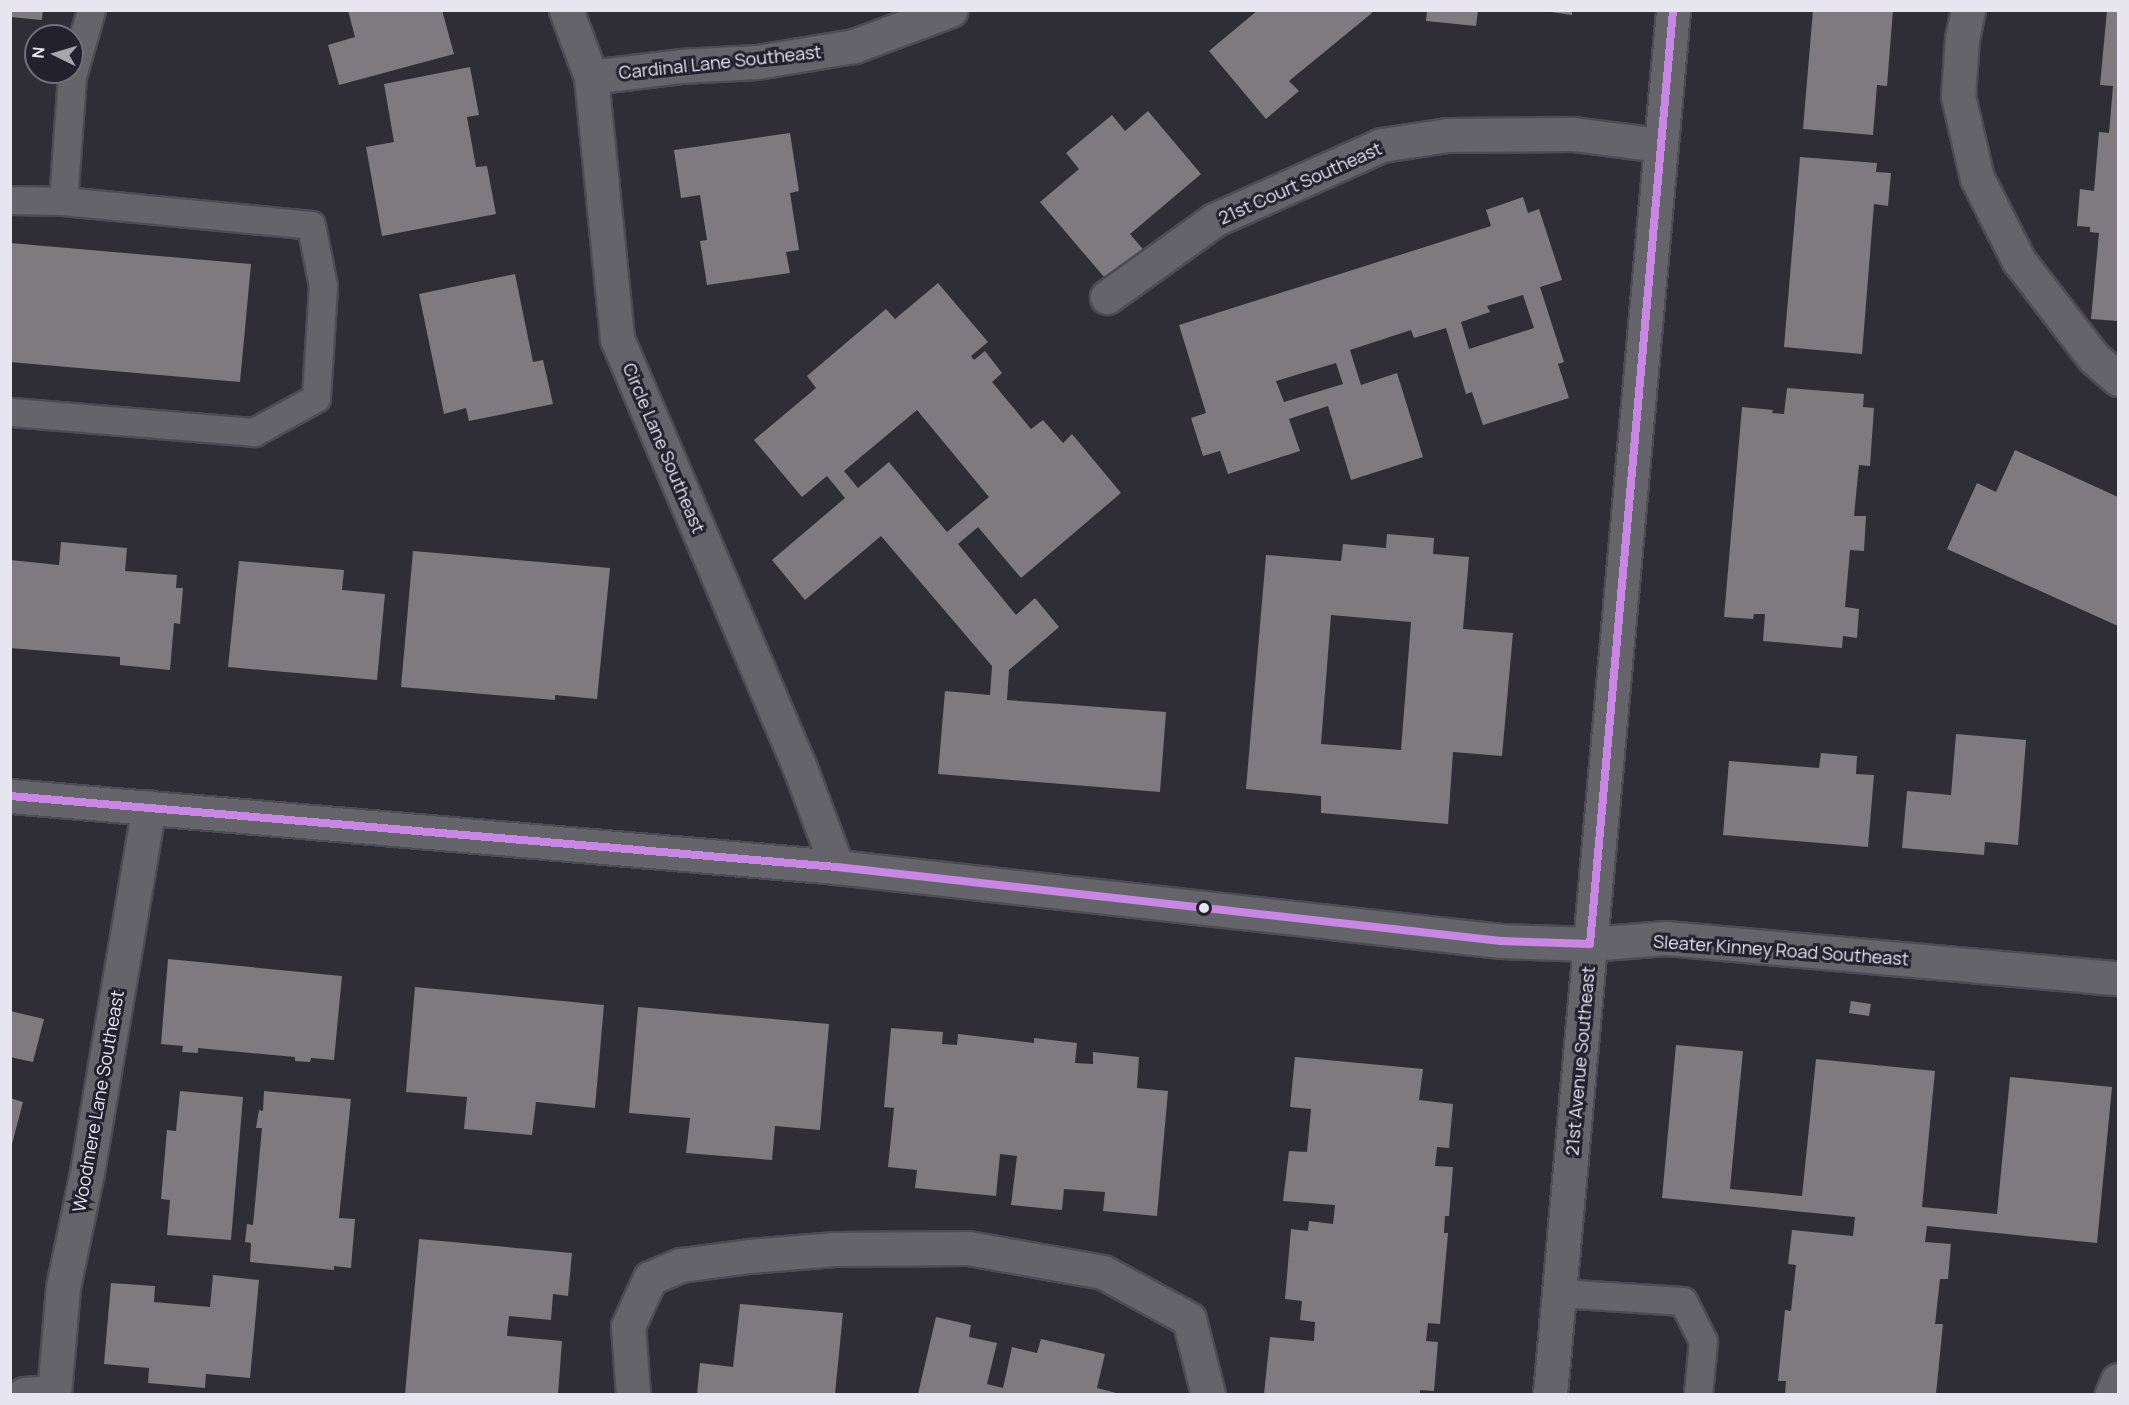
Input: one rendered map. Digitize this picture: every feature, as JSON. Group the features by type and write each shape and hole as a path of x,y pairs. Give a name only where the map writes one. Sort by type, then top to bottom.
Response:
{"street":[{"name":"Circle Lane Southeast","path":"566,10 591,77 617,339 800,768 837,867"},
{"name":"Cardinal Lane Southeast","path":"591,77 680,66 757,62 854,46 951,10"},
{"name":"21st Avenue Southeast","path":"1550,1395 1673,10"},
{"path":"1968,10 1962,38 1958,96 1977,178 2019,261 2094,358 2118,379"},
{"name":"21st Court Southeast","path":"1107,297 1214,220 1382,145 1447,135 1573,134 1660,146"},
{"name":"Sleater Kinney Road Southeast","path":"10,796 837,867 1500,941 1590,944 1666,938 2118,978"},
{"name":"Woodmere Lane Southeast","path":"44,1394 87,1172 149,807"},
{"path":"633,1395 628,1326 650,1278 681,1265 749,1256 835,1249 956,1248 1103,1272 1189,1319 1208,1395"},
{"path":"2112,1395 2118,1380"}],"lane":[{"path":"63,201 72,76 91,10"},
{"path":"10,200 63,201 311,225 322,286 316,398 254,432 10,412"},
{"path":"1559,1293 1683,1301 1703,1341 1698,1395"}],"building":[{"path":"10,10 43,10 42,20 10,17"},
{"path":"348,10 442,10 454,54 339,85 328,45 355,37"},
{"path":"1258,10 1370,10 1372,13 1289,81 1299,91 1266,119 1209,51"},
{"path":"1427,10 1478,10 1476,26 1426,21"},
{"path":"1537,10 1572,10 1572,15"},
{"path":"1813,10 1893,10 1887,86 1877,85 1873,135 1803,129"},
{"path":"2107,10 2118,10 2118,321 2091,319 2099,233 2090,232 2090,227 2077,226 2080,189 2094,191 2099,132 2109,133 2113,86 2100,85"},
{"path":"470,67 479,115 467,117 476,167 487,166 496,214 382,236 366,147 394,142 384,84"},
{"path":"1148,111 1201,174 1130,234 1146,253 1110,284 1040,202 1079,169 1066,153 1112,115 1125,131"},
{"path":"790,133 799,191 790,193 799,250 786,252 790,273 707,285 700,241 707,240 700,195 681,198 674,150"},
{"path":"1800,157 1877,163 1876,172 1891,173 1888,206 1874,204 1862,354 1784,347"},
{"path":"1523,197 1528,213 1539,209 1562,280 1540,287 1564,362 1558,364 1569,398 1483,425 1472,392 1466,394 1446,328 1414,338 1411,330 1350,350 1361,385 1397,373 1423,457 1351,480 1328,406 1289,419 1300,451 1228,474 1220,451 1203,456 1191,418 1206,413 1179,325 1491,226 1486,210","holes":["1523,295 1534,328 1469,349 1461,322 1490,312 1487,306","1336,363 1343,384 1284,402 1276,381"]},
{"path":"10,243 251,264 240,382 10,362"},
{"path":"515,274 533,362 543,360 553,404 469,421 466,408 444,414 419,294"},
{"path":"938,283 988,342 971,356 974,360 985,351 1002,373 992,382 1031,429 1043,420 1063,443 1072,434 1121,493 1021,578 978,527 958,544 1016,615 1035,598 1059,627 1009,670 1007,700 1166,712 1160,792 938,774 945,691 990,695 992,666 881,536 805,600 772,560 845,498 827,476 802,497 754,440 816,388 807,376 886,309 895,319","holes":["917,410 989,497 947,532 889,462 858,488 844,471"]},
{"path":"1787,388 1864,394 1863,407 1874,408 1870,466 1859,465 1854,516 1866,516 1864,551 1850,550 1845,607 1859,609 1857,638 1843,636 1842,648 1763,641 1765,614 1754,614 1753,619 1724,617 1742,407 1773,410 1772,413 1784,414"},
{"path":"2015,450 2118,497 2118,626 1947,549 1977,483 1996,492"},
{"path":"1387,534 1434,538 1433,554 1469,557 1463,629 1513,633 1502,756 1453,752 1448,824 1321,813 1321,796 1246,789 1266,555 1341,561 1343,544 1386,548","holes":["1331,615 1411,622 1401,750 1321,744"]},
{"path":"61,542 127,548 125,571 177,575 176,588 183,588 180,624 174,623 170,670 120,665 120,657 10,648 10,560 59,565"},
{"path":"413,551 610,568 597,699 555,695 555,700 401,687"},
{"path":"239,561 344,570 342,590 385,594 377,680 228,667"},
{"path":"1956,734 2026,740 2018,845 1985,842 1984,855 1902,848 1907,791 1951,795"},
{"path":"1821,753 1857,756 1856,774 1874,775 1868,847 1723,835 1729,761 1819,768"},
{"path":"168,959 342,976 334,1060 311,1058 310,1062 295,1061 295,1057 198,1048 198,1053 182,1052 183,1046 161,1044"},
{"path":"415,987 604,1005 595,1108 536,1102 532,1135 464,1129 467,1097 406,1092"},
{"path":"1851,1001 1871,1004 1869,1016 1849,1013"},
{"path":"638,1007 829,1024 820,1130 775,1126 772,1160 686,1153 690,1118 629,1113"},
{"path":"10,1011 44,1019 33,1062 10,1057"},
{"path":"891,1028 943,1032 942,1044 957,1045 958,1034 1034,1043 1034,1038 1077,1043 1075,1063 1093,1064 1093,1052 1139,1057 1137,1088 1168,1091 1157,1216 1103,1211 1105,1192 1064,1189 1062,1210 1011,1205 1017,1156 1000,1154 996,1196 915,1188 917,1170 888,1167 894,1108 884,1107"},
{"path":"1676,1045 1743,1051 1730,1189 1802,1196 1816,1059 1935,1071 1922,1207 1997,1214 2010,1077 2112,1087 2097,1243 1927,1226 1925,1242 1951,1244 1948,1279 1940,1279 1935,1324 1943,1324 1936,1394 1785,1394 1786,1381 1778,1381 1785,1310 1791,1311 1796,1265 1788,1264 1792,1230 1853,1236 1855,1217 1662,1198"},
{"path":"1295,1057 1423,1069 1419,1100 1453,1104 1449,1148 1437,1147 1435,1166 1453,1167 1449,1216 1445,1216 1444,1233 1448,1233 1440,1324 1428,1323 1426,1341 1438,1342 1434,1391 1420,1390 1420,1394 1264,1394 1270,1337 1314,1341 1315,1322 1300,1320 1302,1301 1285,1299 1291,1229 1308,1231 1309,1221 1333,1224 1335,1205 1283,1201 1289,1151 1307,1152 1311,1109 1290,1107"},
{"path":"180,1091 243,1097 231,1240 167,1235 170,1200 161,1199 167,1130 176,1131"},
{"path":"264,1091 351,1099 339,1218 355,1219 351,1268 334,1266 334,1270 250,1262 251,1243 245,1242 247,1224 253,1225 262,1128 256,1128 259,1110 263,1111"},
{"path":"10,1098 23,1102 11,1148 10,1148"},
{"path":"419,1239 572,1253 568,1296 553,1294 551,1320 509,1316 507,1336 562,1341 558,1394 405,1394"},
{"path":"213,1275 259,1280 250,1378 206,1374 205,1388 148,1383 149,1368 104,1364 111,1283 155,1286 154,1302 210,1307"},
{"path":"740,1304 843,1313 835,1394 697,1394 700,1363 733,1367"},
{"path":"936,1317 971,1325 969,1337 997,1343 987,1384 1003,1388 1012,1347 1037,1353 1041,1339 1105,1354 1097,1388 1120,1394 918,1394"}],"transit line":[{"path":"10,796 837,867 1501,941 1590,944 1673,10"}]}
